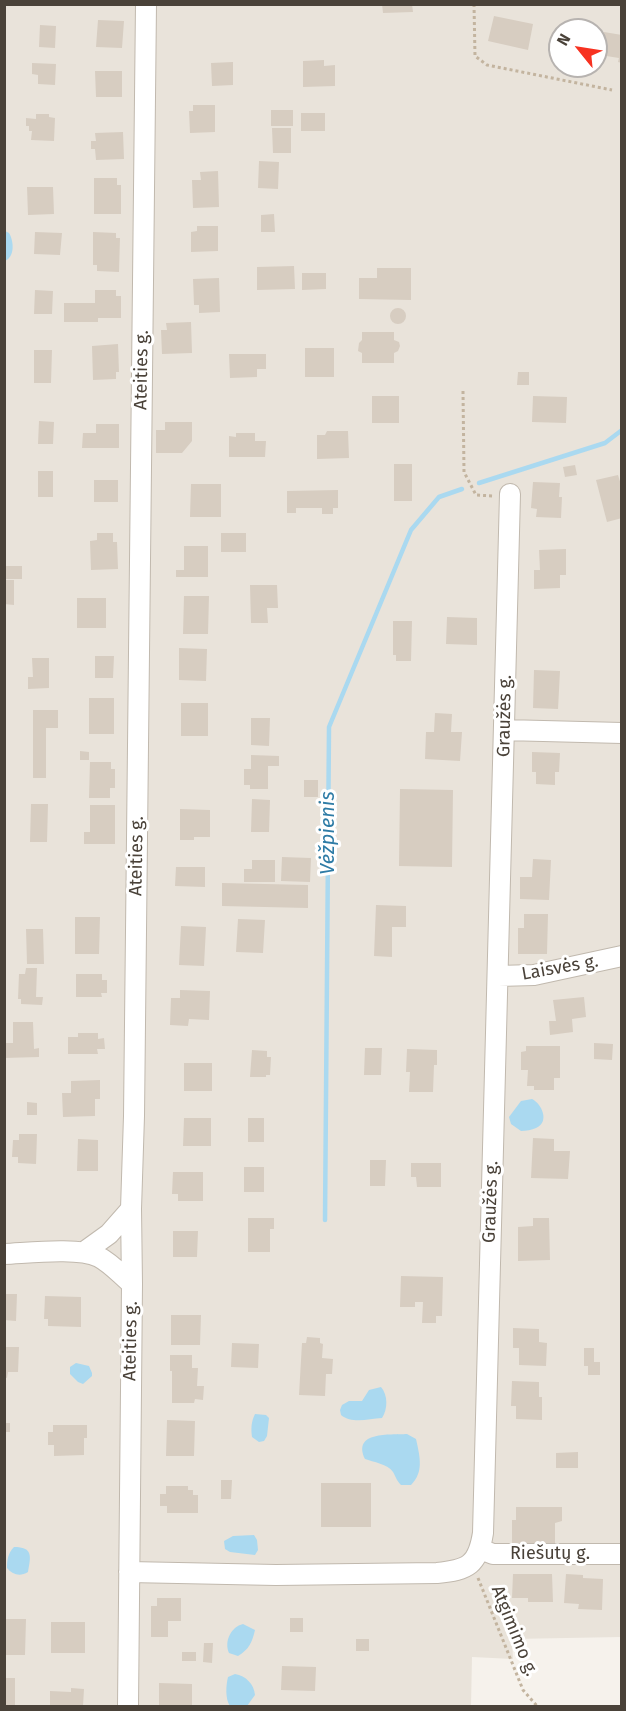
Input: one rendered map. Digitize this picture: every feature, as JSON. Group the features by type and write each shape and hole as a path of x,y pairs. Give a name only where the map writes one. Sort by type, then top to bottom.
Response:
{"street":[{"name":"Ateities g.","path":"129,1707 131,1209 146,4"},
{"name":"Graužės g.","path":"476,1556 483,1533 510,494"},
{"path":"504,730 621,733"},
{"name":"Laisvės g.","path":"498,976 534,975 621,956"},
{"path":"84,1252 109,1234 131,1209"},
{"path":"4,1254 84,1252 113,1266 132,1284"},
{"name":"Riešutų g.","path":"476,1556 621,1554"},
{"path":"129,1572 276,1575 437,1573 454,1571 476,1556"}],"path":[{"path":"474,4 475,56 487,65 612,90"},
{"path":"463,392 465,472 468,482 476,495 510,494"},
{"name":"Atgimimo g.","path":"476,1556 523,1690 537,1707"}],"shaded area":[{"path":"5,5 621,5 621,1637 512,1639 513,1659 472,1657 471,1706 5,1706"}],"water":[{"path":"5,231 11,236 13,249 11,256 5,261"},
{"path":"532,1099 536,1101 543,1113 543,1122 534,1129 521,1131 511,1124 509,1117 521,1101"},
{"path":"76,1363 89,1366 92,1373 92,1376 83,1384 70,1374 70,1367"},
{"path":"381,1387 386,1402 382,1418 355,1420 341,1415 342,1405 349,1401 362,1401 369,1390"},
{"path":"255,1414 266,1415 269,1418 267,1436 264,1441 259,1442 252,1437"},
{"path":"407,1434 416,1439 420,1458 419,1469 411,1485 401,1485 388,1467 365,1459 362,1450 364,1443 375,1436"},
{"path":"254,1535 258,1550 255,1555 230,1552 225,1549 224,1541 233,1536"},
{"path":"14,1547 25,1549 29,1553 28,1572 25,1574 17,1574 7,1568 8,1557"},
{"path":"243,1624 255,1630 250,1645 238,1656 229,1653 227,1644 232,1631"},
{"path":"235,1674 246,1679 253,1687 255,1695 247,1706 230,1706 228,1703 226,1692 228,1677"}],"building":[{"path":"382,4 412,4 413,12 383,13"},
{"path":"494,16 533,24 528,50 488,41"},
{"path":"98,20 124,21 122,48 96,47"},
{"path":"40,25 56,26 55,48 39,47"},
{"path":"608,33 622,35 622,63 618,62 619,58 608,56"},
{"path":"324,60 324,66 335,65 335,86 303,87 303,61"},
{"path":"233,62 233,85 212,86 211,63"},
{"path":"32,63 56,64 55,85 38,84 38,75 32,74"},
{"path":"95,71 122,71 122,97 96,97"},
{"path":"193,105 215,105 215,132 190,133 189,111 193,111"},
{"path":"271,110 293,110 293,126 271,126"},
{"path":"301,113 325,113 325,131 301,131"},
{"path":"36,114 49,114 49,117 55,118 54,141 31,140 32,131 29,131 29,126 26,126 26,118 36,119"},
{"path":"272,128 291,128 291,153 273,153"},
{"path":"123,132 124,159 96,160 95,149 91,149 91,141 96,141 95,133"},
{"path":"259,161 279,162 278,189 258,188"},
{"path":"218,171 219,207 193,208 192,180 201,180 200,172"},
{"path":"94,178 117,178 117,185 121,185 121,214 94,214"},
{"path":"27,187 53,187 54,214 28,215"},
{"path":"274,214 275,232 261,232 261,215"},
{"path":"197,226 218,226 218,251 191,252 191,232 197,231"},
{"path":"35,232 62,233 60,255 34,254"},
{"path":"93,232 116,233 116,238 120,238 119,272 97,271 97,265 93,265"},
{"path":"294,266 295,289 257,290 257,267"},
{"path":"377,268 411,268 411,300 359,299 359,278 377,278"},
{"path":"302,273 326,273 326,289 302,290"},
{"path":"219,278 220,312 199,313 199,305 194,305 193,279"},
{"path":"35,290 53,291 52,314 34,314"},
{"path":"95,290 116,290 116,296 121,296 121,318 98,318 98,322 64,322 64,303 95,303"},
{"path":"398,308 406,316 398,324 390,316"},
{"path":"191,322 192,353 162,354 161,330 167,330 166,323"},
{"path":"362,332 394,332 394,340 399,342 400,346 394,353 394,363 362,363 362,353 358,351"},
{"path":"118,344 119,372 116,372 116,379 93,380 92,346"},
{"path":"305,348 334,348 334,377 305,377"},
{"path":"34,350 52,350 51,383 34,383"},
{"path":"229,354 266,354 266,369 257,369 257,377 230,378"},
{"path":"518,372 529,372 529,385 517,385"},
{"path":"372,396 399,396 399,423 372,423"},
{"path":"533,396 567,397 566,423 532,422"},
{"path":"39,421 54,422 53,444 38,444"},
{"path":"165,422 192,422 192,441 182,453 156,453 156,430 165,430"},
{"path":"96,424 119,424 119,448 82,448 83,433 96,433"},
{"path":"327,431 348,431 349,458 317,459 317,435 325,435"},
{"path":"236,433 255,433 255,441 266,441 265,457 229,457 229,436 236,437"},
{"path":"394,464 412,464 412,501 394,501"},
{"path":"575,465 577,475 565,477 563,467"},
{"path":"38,471 53,471 53,497 38,497"},
{"path":"618,475 622,488 622,518 607,522 596,480"},
{"path":"94,480 118,480 118,502 94,502"},
{"path":"533,482 560,483 561,518 536,517 537,509 531,508"},
{"path":"191,484 221,484 221,517 190,517"},
{"path":"338,490 338,508 333,508 333,514 322,514 322,508 296,508 296,513 287,513 287,491"},
{"path":"97,533 113,533 113,542 117,542 118,569 91,570 90,541 97,540"},
{"path":"221,533 246,533 246,552 221,552"},
{"path":"184,546 208,546 208,577 176,577 176,570 184,570"},
{"path":"566,549 566,575 560,575 560,588 534,589 534,570 540,570 539,550"},
{"path":"4,566 22,566 22,579 4,579"},
{"path":"4,580 14,580 14,605 4,604"},
{"path":"250,585 277,585 278,608 267,608 268,623 251,623"},
{"path":"184,596 209,596 208,634 183,634"},
{"path":"77,598 106,598 106,628 77,628"},
{"path":"447,617 477,618 477,645 446,644"},
{"path":"393,621 412,621 411,661 396,661 396,655 393,655"},
{"path":"179,648 207,649 206,681 179,680"},
{"path":"95,656 114,656 113,678 95,678"},
{"path":"32,658 49,658 49,688 28,689 28,677 33,677"},
{"path":"534,670 560,671 558,709 533,708"},
{"path":"89,698 114,698 114,734 89,734"},
{"path":"181,703 208,703 208,736 181,736"},
{"path":"33,710 58,710 58,728 46,728 46,778 33,778"},
{"path":"435,713 452,714 451,732 462,732 460,761 425,759 426,732 434,732"},
{"path":"251,718 270,718 269,746 251,745"},
{"path":"80,751 89,752 89,760 80,760"},
{"path":"532,752 560,753 559,772 555,772 555,785 536,784 536,772 532,772"},
{"path":"251,755 279,756 279,766 268,766 268,789 250,789 250,785 244,785 244,769 251,769"},
{"path":"90,762 111,762 111,769 115,769 115,788 110,788 110,798 89,798"},
{"path":"304,780 318,780 318,797 304,797"},
{"path":"400,789 453,790 452,867 399,866"},
{"path":"252,799 270,800 269,832 251,832"},
{"path":"31,804 48,804 47,842 30,842"},
{"path":"90,805 115,805 115,844 84,844 84,832 90,832"},
{"path":"180,809 210,810 210,837 180,840"},
{"path":"282,857 311,858 310,882 281,881"},
{"path":"533,859 551,860 549,900 520,899 520,877 532,877"},
{"path":"252,860 275,860 275,882 244,882 244,869 252,869"},
{"path":"176,867 205,867 205,887 175,886"},
{"path":"222,883 308,885 308,908 222,906"},
{"path":"376,905 406,906 406,927 392,927 392,957 374,956"},
{"path":"524,914 548,914 547,954 518,954 518,928 524,928"},
{"path":"75,917 100,917 99,954 75,954"},
{"path":"238,919 265,920 263,953 236,952"},
{"path":"181,926 206,927 204,966 179,965"},
{"path":"26,929 43,929 44,964 27,964"},
{"path":"26,968 37,968 36,997 43,997 42,1005 21,1004 21,999 18,999 19,974 25,974"},
{"path":"76,974 102,974 102,980 107,980 107,993 101,993 102,997 76,997"},
{"path":"180,990 210,991 209,1020 189,1019 188,1026 170,1025 171,998 180,998"},
{"path":"584,997 586,1017 572,1019 573,1032 550,1035 549,1021 556,1021 553,1000"},
{"path":"13,1022 33,1022 34,1049 39,1048 39,1057 4,1058 4,1043 13,1043"},
{"path":"78,1033 98,1033 98,1039 104,1038 105,1049 97,1049 98,1054 68,1054 68,1037 78,1037"},
{"path":"594,1043 613,1044 612,1060 594,1059"},
{"path":"526,1046 560,1046 560,1078 554,1078 554,1090 534,1090 534,1086 527,1086 528,1070 521,1070 521,1052 526,1051"},
{"path":"365,1048 382,1048 381,1075 364,1075"},
{"path":"407,1049 437,1050 433,1092 409,1092 410,1072 406,1072"},
{"path":"252,1050 267,1051 267,1057 271,1057 270,1075 250,1077"},
{"path":"184,1063 212,1063 212,1091 184,1091"},
{"path":"100,1080 100,1099 95,1099 95,1116 63,1117 62,1093 71,1093 71,1081"},
{"path":"27,1102 37,1103 37,1115 27,1115"},
{"path":"184,1118 211,1118 211,1146 183,1146"},
{"path":"248,1118 264,1118 264,1142 248,1142"},
{"path":"19,1134 37,1134 36,1164 18,1163 18,1157 12,1157 13,1140 19,1140"},
{"path":"533,1138 554,1139 554,1151 570,1151 568,1179 531,1178"},
{"path":"78,1139 98,1140 98,1171 77,1171"},
{"path":"370,1160 386,1160 385,1186 370,1186"},
{"path":"411,1163 441,1163 441,1187 417,1187 416,1177 411,1177"},
{"path":"244,1167 264,1167 264,1192 244,1192"},
{"path":"173,1172 203,1172 203,1201 178,1201 178,1194 172,1194"},
{"path":"248,1218 274,1218 274,1229 270,1229 270,1252 248,1252"},
{"path":"533,1218 549,1218 550,1260 518,1261 518,1227 533,1226"},
{"path":"173,1231 198,1231 197,1257 173,1257"},
{"path":"401,1276 443,1277 442,1316 436,1316 436,1323 422,1323 423,1302 415,1302 415,1307 400,1307"},
{"path":"4,1294 17,1294 16,1321 4,1320"},
{"path":"45,1296 81,1297 81,1327 48,1326 48,1319 44,1319"},
{"path":"171,1315 201,1315 200,1345 171,1345"},
{"path":"513,1328 539,1329 539,1342 547,1343 546,1366 519,1365 519,1348 513,1348"},
{"path":"307,1337 320,1338 320,1343 323,1344 322,1358 333,1359 332,1374 326,1374 325,1396 299,1395 302,1343 306,1343"},
{"path":"232,1343 259,1344 258,1368 231,1367"},
{"path":"4,1347 19,1347 18,1372 8,1372 7,1378 4,1377"},
{"path":"584,1348 594,1348 594,1362 600,1362 600,1375 588,1375 588,1366 584,1366"},
{"path":"170,1355 192,1355 192,1368 198,1368 197,1386 204,1386 203,1400 195,1399 194,1403 172,1403"},
{"path":"512,1381 539,1382 539,1397 542,1397 542,1420 516,1419 516,1406 511,1406"},
{"path":"167,1420 195,1421 194,1456 166,1456"},
{"path":"4,1423 10,1423 10,1432 4,1432"},
{"path":"53,1425 87,1425 84,1455 54,1456 54,1445 48,1445 48,1432 53,1432"},
{"path":"578,1452 578,1468 556,1468 556,1453"},
{"path":"221,1480 232,1480 231,1499 221,1499"},
{"path":"321,1483 371,1483 371,1527 321,1527"},
{"path":"166,1486 188,1486 188,1490 193,1490 193,1495 198,1495 198,1513 167,1513 167,1506 160,1506 160,1494 166,1494"},
{"path":"516,1507 562,1507 562,1521 555,1523 555,1543 512,1543 512,1520 516,1520"},
{"path":"513,1574 552,1574 553,1602 528,1602 528,1598 512,1598"},
{"path":"566,1574 603,1579 602,1610 578,1609 579,1604 564,1603"},
{"path":"157,1598 181,1598 181,1621 168,1621 168,1637 151,1637 151,1606 157,1606"},
{"path":"290,1618 303,1618 303,1632 290,1632"},
{"path":"6,1619 26,1619 25,1655 6,1655"},
{"path":"51,1622 85,1622 85,1653 51,1653"},
{"path":"356,1639 369,1639 369,1651 356,1651"},
{"path":"204,1643 213,1643 212,1663 203,1662"},
{"path":"182,1652 196,1652 196,1661 182,1661"},
{"path":"282,1666 316,1667 315,1691 281,1690"},
{"path":"4,1678 15,1678 15,1706 4,1706"},
{"path":"159,1683 192,1684 192,1706 159,1706"},
{"path":"71,1688 84,1689 83,1706 50,1706 50,1691 71,1692"}],"waterway":[{"name":"Vėžpienis","path":"479,483 605,443 622,430"},
{"name":"Vėžpienis","path":"325,1220 329,727 411,530 439,497 462,489"}]}
